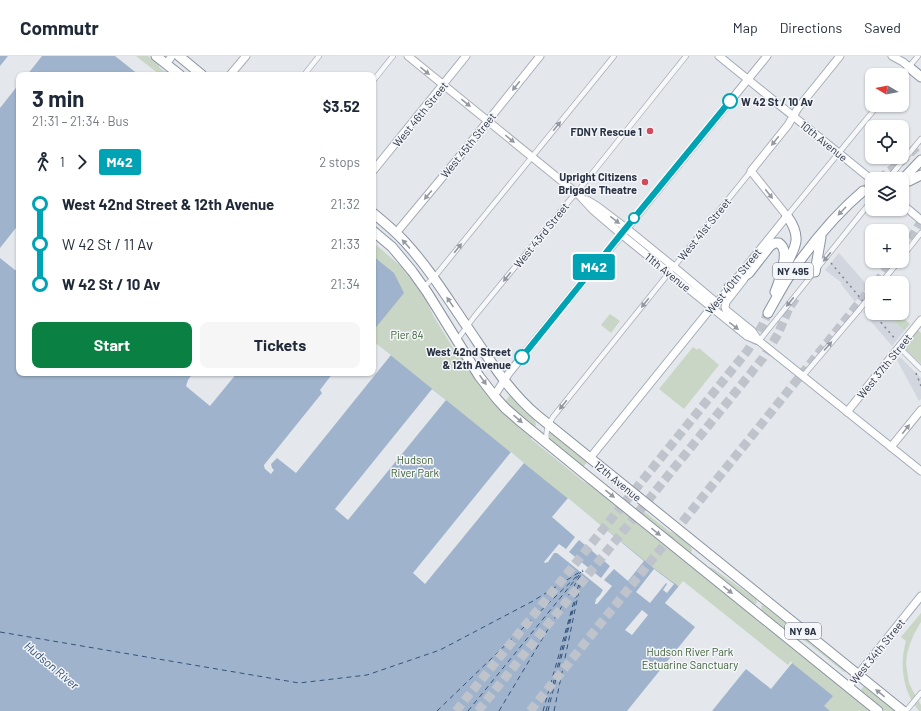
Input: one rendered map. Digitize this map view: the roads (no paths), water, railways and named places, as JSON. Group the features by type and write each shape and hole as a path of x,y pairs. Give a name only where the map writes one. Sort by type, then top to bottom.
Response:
{"highway":[{"path":"156,56 176,72"},
{"path":"179,56 198,72"},
{"path":"909,67 921,77"},
{"path":"909,174 921,160"},
{"path":"909,177 921,169"},
{"path":"909,181 921,175"},
{"name":"NY 495","path":"782,272 768,313 791,274 822,233 863,191"},
{"name":"12th Avenue","path":"376,216 396,233 418,258 504,381 526,406 903,711"},
{"path":"782,272 792,255 796,242 795,230 787,216"},
{"path":"815,272 819,242 822,233"},
{"name":"12th Avenue","path":"376,234 400,255 424,287 479,376 500,403 515,417 878,711"},
{"path":"730,287 749,273 770,246 777,242 781,244 784,250 782,272"},
{"path":"702,568 716,561"},
{"path":"755,611 760,604 760,596"}],"main road":[{"path":"166,64 172,56"},
{"path":"233,72 246,56"},
{"name":"11th Avenue","path":"408,56 578,194 593,210 674,267 718,305 747,336 759,341 921,471"},
{"name":"West 46th Street","path":"376,167 466,56"},
{"name":"West 45th Street","path":"396,233 540,56"},
{"name":"10th Avenue","path":"719,56 865,174"},
{"path":"494,396 504,381 623,231 767,56"},
{"name":"West 41st Street","path":"751,171 788,125 798,108 840,56"},
{"path":"892,56 909,67"},
{"path":"751,171 787,216"},
{"path":"909,210 921,220"},
{"name":"West 40th Street","path":"590,458 718,305 730,287 787,216"},
{"name":"11th Avenue","path":"623,231 669,273 726,310 752,331 759,341"},
{"name":"West 40th Street","path":"718,305 726,302 749,273"},
{"name":"West 37th Street","path":"848,412 921,320"},
{"path":"891,448 921,410"},
{"name":"West 34th Street","path":"848,687 921,596"}],"street":[{"path":"306,72 319,56"},
{"path":"376,77 393,56"},
{"path":"424,287 433,278 614,56"},
{"name":"West 43rd Street","path":"457,340 578,194 624,133 686,56"},
{"path":"909,67 918,56"},
{"name":"West 40th Street","path":"787,216 872,112"},
{"path":"894,172 921,139"},
{"name":"West 41st Street","path":"547,443 546,432 553,417 751,171"},
{"path":"759,341 865,209"},
{"path":"909,248 921,233"},
{"path":"887,276 893,268"},
{"path":"803,376 865,303"},
{"path":"899,347 921,369"},
{"path":"906,711 921,693"}],"water":[{"name":"Hudson River","path":"0,56 115,56 135,72 16,72 16,376 376,376 376,343 655,569 788,667 792,663 833,696 824,706 830,711 0,711"},
{"path":"376,258 394,273 404,293 376,327"}],"tunnel":[{"path":"888,172 921,143"},
{"path":"909,241 921,222"},
{"path":"881,276 888,268"},
{"path":"478,711 763,358 778,334 789,308 797,296"},
{"path":"530,711 865,296"},
{"path":"456,711 748,350 768,313"}],"railway":[{"path":"831,263 865,304"},
{"path":"879,320 896,340"},
{"path":"916,373 921,386"}],"place":[{"name":"W 42 St / 10 Av","path":"730,101"},
{"name":"FDNY Rescue 1","path":"650,131"},
{"name":"Upright Citizens Brigade Theatre","path":"645,182"},
{"name":"West 42nd Street & 12th Avenue","path":"522,357"}],"park label":[{"name":"Pier 84","path":"407,334"},
{"name":"Hudson River Park","path":"415,465"},
{"name":"Hudson River Park Estuarine Sanctuary","path":"690,657"}]}
